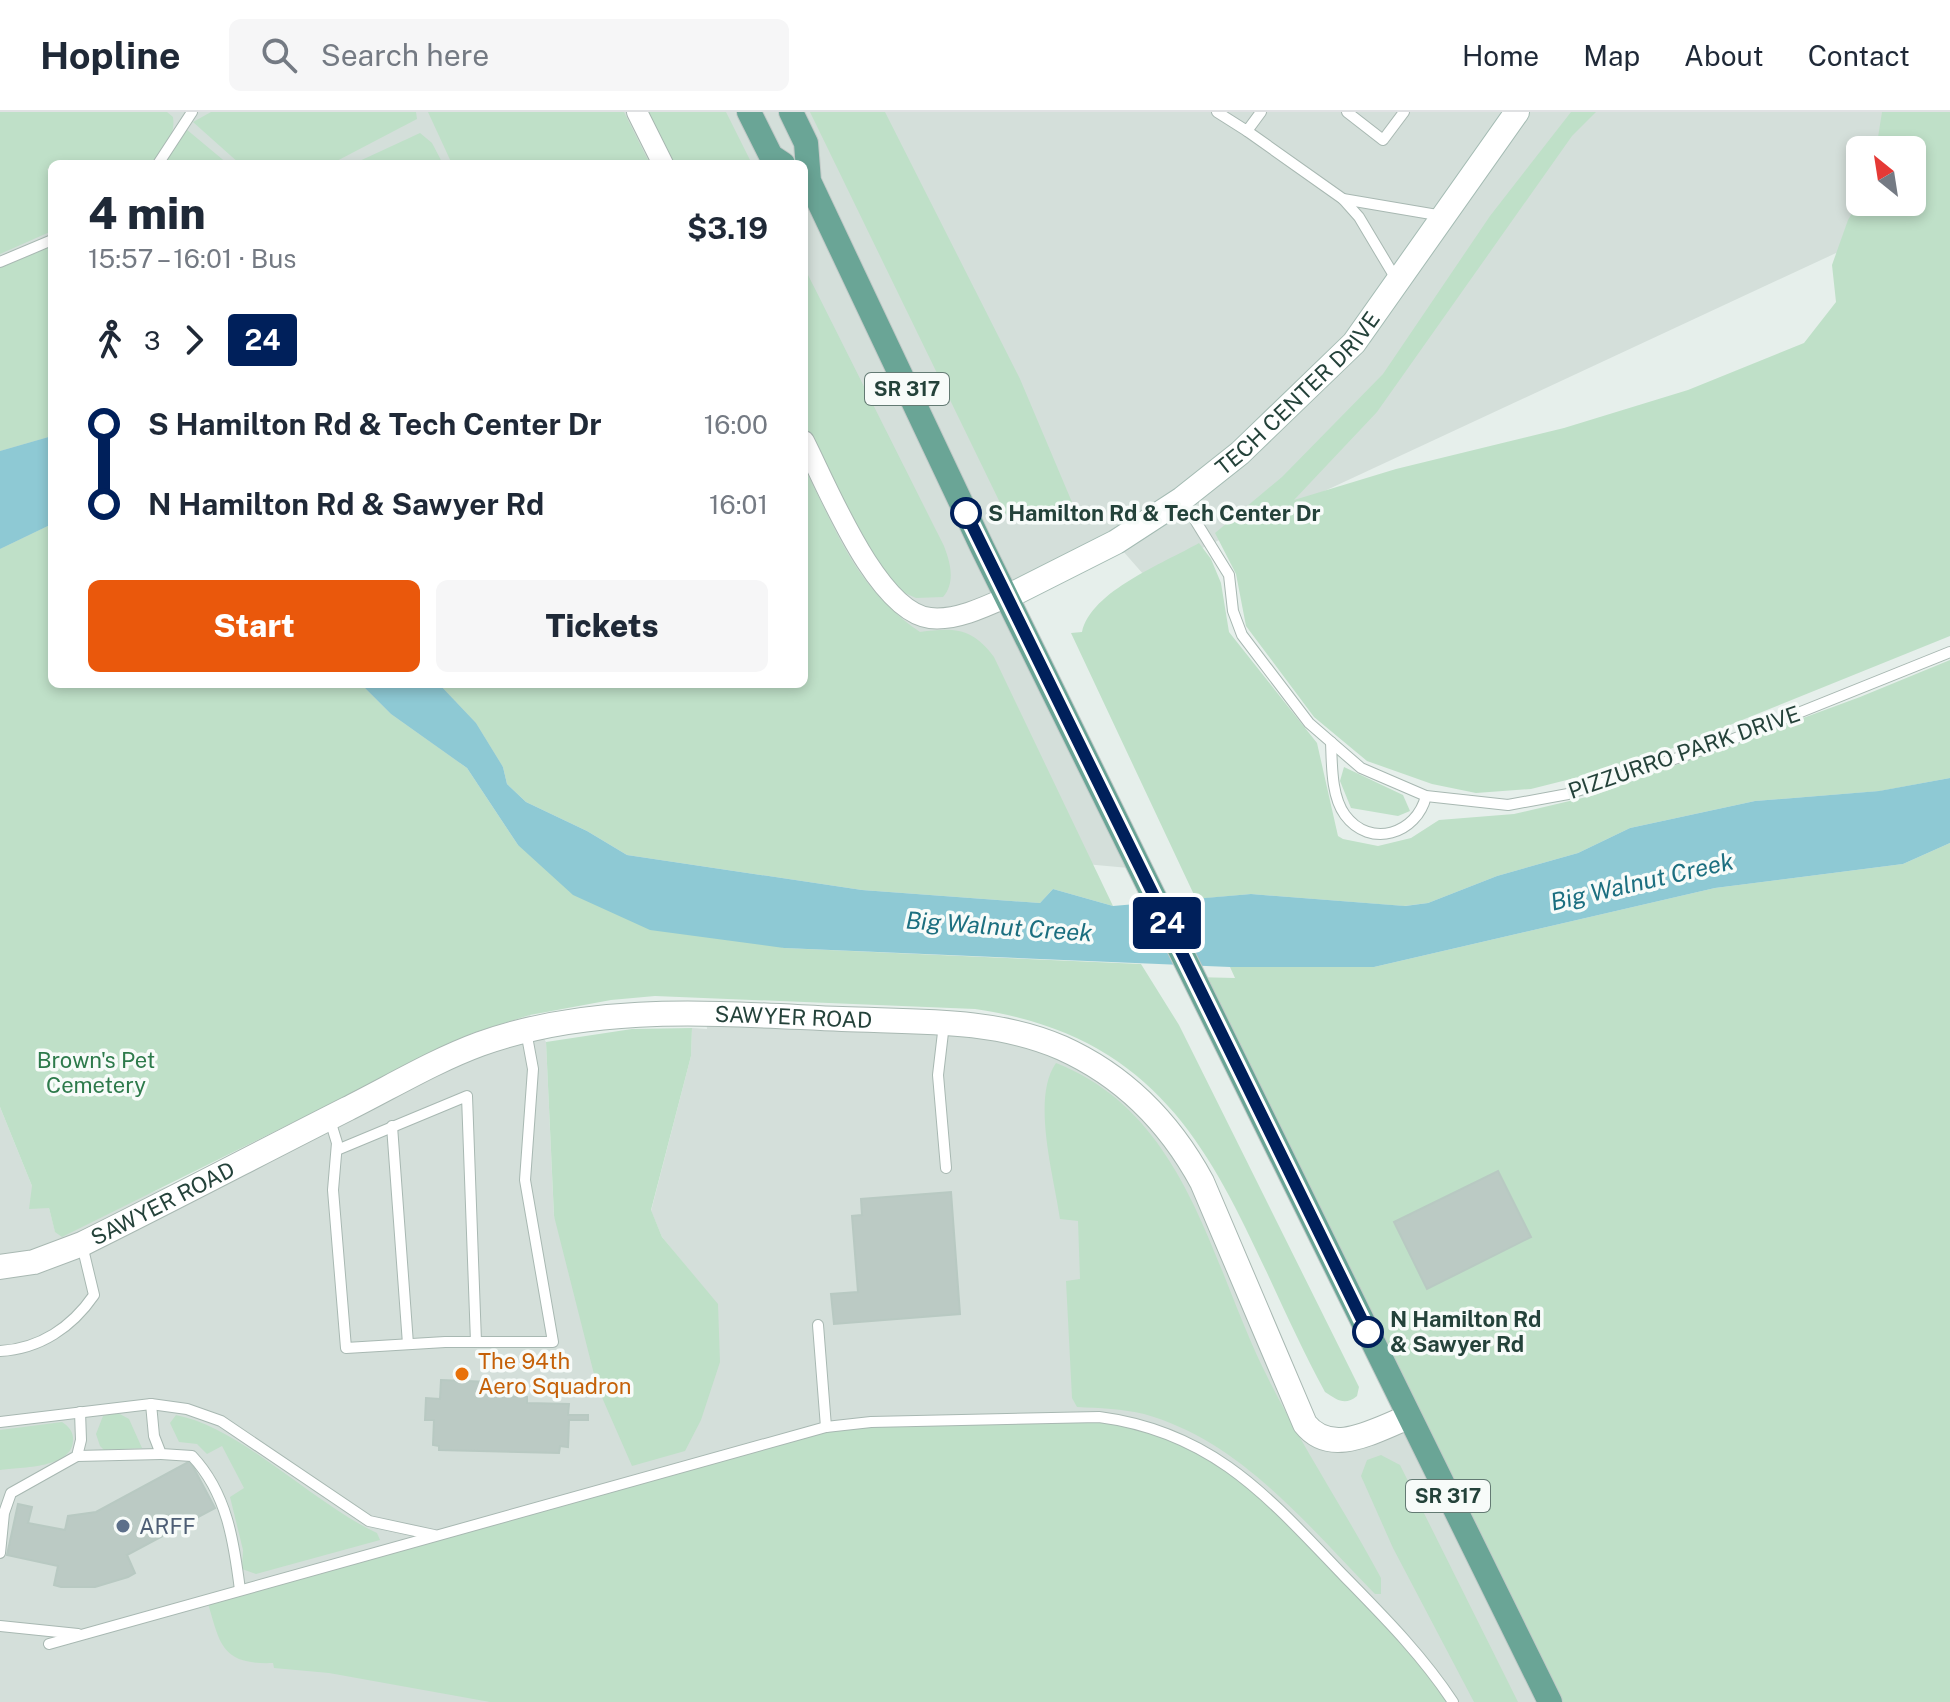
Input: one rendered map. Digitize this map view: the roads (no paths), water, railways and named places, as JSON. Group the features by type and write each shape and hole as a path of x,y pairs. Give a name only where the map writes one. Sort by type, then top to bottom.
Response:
{"main road":[{"path":"749,112 771,156 777,160"},
{"name":"SR 317","path":"791,112 806,143 806,160"},
{"name":"SR 317","path":"808,184 1007,597 1550,1702"}],"street":[{"path":"637,112 661,160"},
{"name":"TECH CENTER DRIVE","path":"1007,597 1060,573 1182,499 1240,453 1354,343 1517,112"},
{"path":"808,449 872,571 890,598 915,613 935,619 980,610 1007,597"},
{"name":"SAWYER ROAD","path":"0,1267 34,1262 82,1244 479,1044 526,1031 586,1019 653,1013 944,1024 997,1029 1061,1048 1115,1079 1159,1118 1183,1147 1202,1182 1305,1424 1314,1435 1334,1442 1348,1440 1409,1417"}],"lane":[{"path":"161,160 192,112"},
{"path":"1217,112 1343,199 1359,217 1397,280"},
{"path":"1247,131 1261,112"},
{"path":"1347,112 1383,140 1404,112"},
{"path":"1343,199 1443,216"},
{"path":"0,262 48,242"},
{"name":"PIZZURRO PARK DRIVE","path":"1182,499 1229,575 1233,611 1242,635 1309,723 1361,768 1426,796 1508,805 1568,794 1726,742 1950,652"},
{"path":"1331,742 1338,797 1345,815 1363,829 1385,834 1410,827 1422,812 1426,796"},
{"path":"944,1024 938,1075 946,1168"},
{"path":"330,1118 337,1150 333,1190 346,1348 553,1342 525,1180 533,1069 526,1031"},
{"path":"337,1150 467,1096 476,1342"},
{"path":"392,1126 408,1344"},
{"path":"0,1351 51,1338 79,1317 94,1295 82,1244"},
{"path":"818,1325 826,1427"},
{"path":"0,1422 151,1404 187,1409 221,1421 369,1521 436,1536"},
{"path":"151,1404 154,1436 161,1454"},
{"path":"77,1456 81,1440 80,1412"},
{"path":"49,1644 826,1427 871,1422 1099,1417 1131,1422 1193,1445 1248,1479 1406,1640 1453,1702"},
{"path":"0,1553 4,1513 11,1493 77,1456 192,1456 223,1506 233,1533 240,1590"},
{"path":"0,1626 84,1634"}],"water":[{"path":"48,437 48,526 0,549 0,451"},
{"name":"Big Walnut Creek","path":"365,688 443,688 476,723 503,767 507,784 526,802 587,831 627,855 862,890 1040,903 1053,889 1113,906 1251,894 1405,906 1428,903 1497,876 1578,853 1630,828 1755,801 1879,791 1950,778 1950,843 1903,864 1715,888 1374,967 1230,967 784,948 650,930 573,895 518,845 467,768 391,714"}],"place":[{"name":"S Hamilton Rd & Tech Center Dr","path":"966,513"},
{"name":"N Hamilton Rd & Sawyer Rd","path":"1368,1332"},
{"name":"The 94th Aero Squadron","path":"462,1374"},
{"name":"ARFF","path":"123,1526"}],"park label":[{"name":"Brown's Pet Cemetery","path":"96,1072"}]}
